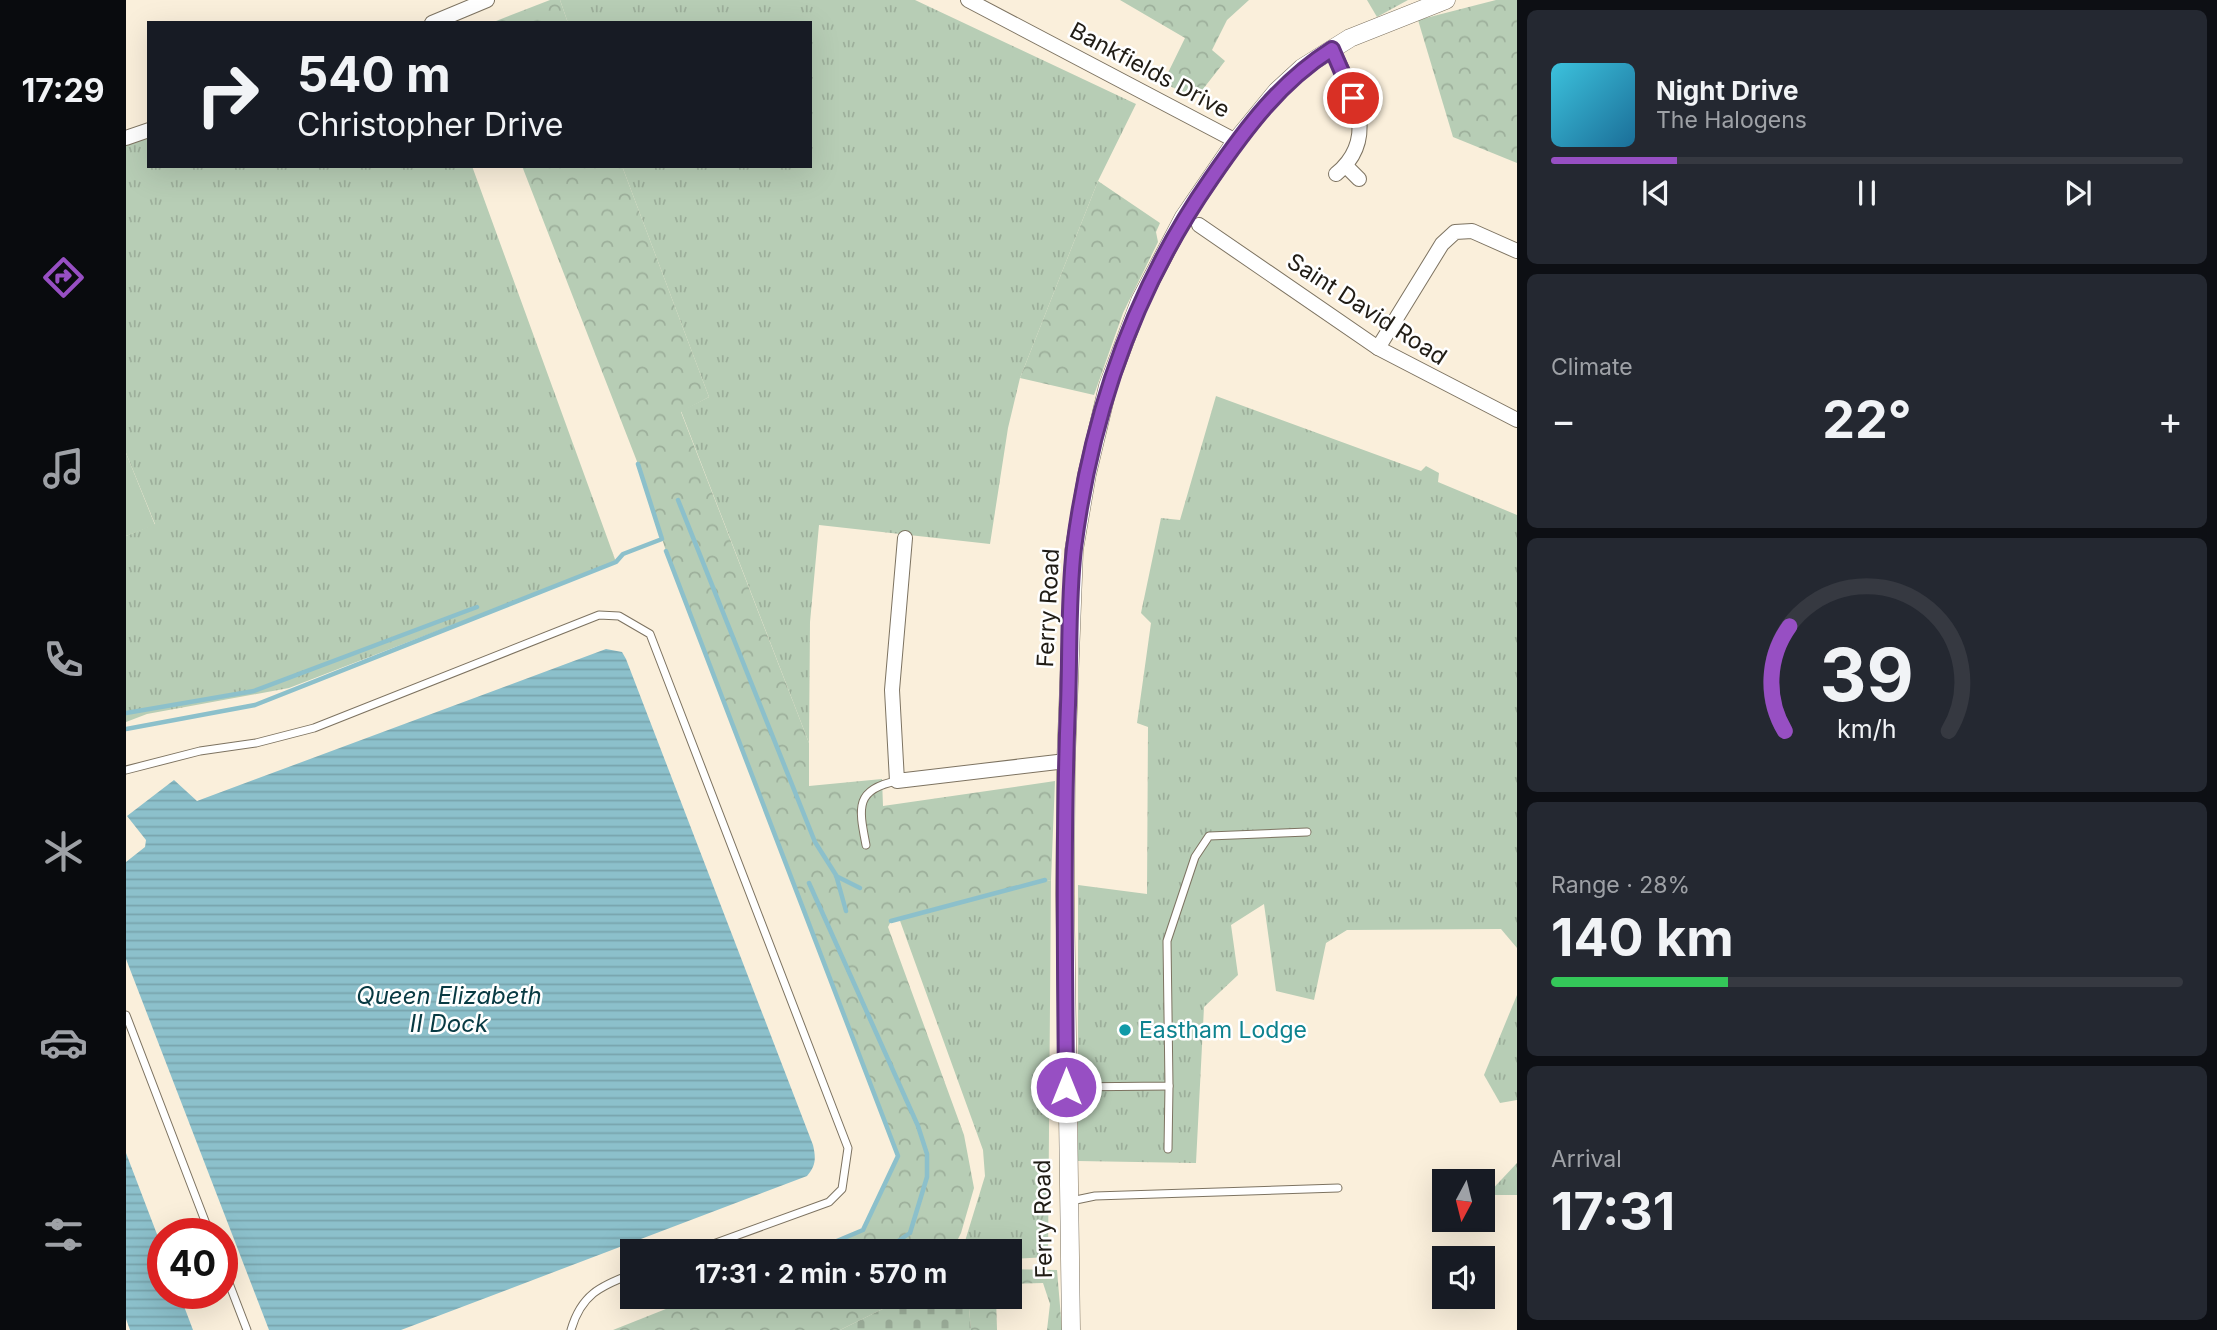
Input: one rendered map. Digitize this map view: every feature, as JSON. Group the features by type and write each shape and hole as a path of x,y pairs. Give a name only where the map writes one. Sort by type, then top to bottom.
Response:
{"street":[{"path":"437,21 487,0"},
{"name":"Bankfields Drive","path":"968,0 1236,141"},
{"name":"Ferry Road","path":"1071,1330 1067,1201 1066,761 1074,550 1102,406 1122,343 1184,217 1236,141 1277,91 1302,68 1332,49 1405,14 1446,0"},
{"path":"1332,49 1345,76 1361,127 1360,143 1341,170 1359,179"},
{"path":"126,138 147,131"},
{"name":"Saint David Road","path":"1199,225 1378,348 1517,420"},
{"path":"1378,348 1442,244 1455,232 1472,231 1517,251"},
{"path":"905,538 892,690 897,781 1066,761"}],"lane":[{"path":"126,770 200,751 256,743 314,728 598,615 619,616 650,634 848,1148 842,1189 830,1202 727,1239"},
{"path":"866,845 861,811 864,797 873,788 897,781"},
{"path":"1168,1149 1167,942 1195,857 1209,836 1307,832"},
{"path":"126,1014 204,1218"},
{"path":"1066,1087 1169,1086"},
{"path":"1067,1201 1096,1196 1338,1188"},
{"path":"571,1330 584,1299 597,1287 620,1279"},
{"path":"238,1307 247,1330"}],"green space":[{"path":"550,0 560,0 567,21 496,21"},
{"path":"560,0 915,0 1136,104 1098,181 1020,378 1008,428 990,544 819,525 810,622 809,743 681,411 709,397 623,168 812,168 812,21 567,21"},
{"path":"1120,0 1249,0 1227,20 1212,50 1225,61 1196,98 1163,83 1185,38"},
{"path":"1367,0 1408,0 1377,17"},
{"path":"1496,0 1517,0 1517,163 1453,137 1418,20"},
{"path":"147,138 147,168 473,168 616,562 289,688 147,714 126,722 126,536 155,524 126,453 126,145"},
{"path":"523,168 623,168 709,397 681,412 809,743 809,786 882,779 883,806 1055,781 1051,880 891,921 888,927 964,1135 974,1188 958,1239 840,1239 863,1230 898,1156 666,551 638,464"},
{"path":"1098,181 1160,223 1156,232 1158,242 1123,313 1094,395 1020,378"},
{"path":"1216,396 1421,471 1426,466 1439,473 1438,482 1517,515 1517,948 1501,929 1347,930 1326,943 1314,1000 1276,991 1264,904 1231,925 1238,975 1204,1007 1196,1163 1078,1161 1078,885 1147,894 1148,727 1137,723 1151,623 1141,613 1161,518 1180,520"},
{"path":"126,453 155,525 126,536"},
{"path":"1051,880 1048,1257 1022,1258 1022,1239 966,1239 985,1176 983,1150 899,918"},
{"path":"1517,995 1517,1100 1500,1103 1484,1075"},
{"path":"1517,1163 1517,1195 1495,1195 1495,1186"},
{"path":"1022,1269 1057,1270 1062,1330 1047,1330 1050,1304 1043,1283 1022,1284"},
{"path":"666,1309 883,1309 840,1330 613,1330"},
{"path":"883,1309 969,1309 971,1330 840,1330"},
{"path":"969,1309 996,1309 997,1330 971,1330"}],"water":[{"name":"Queen Elizabeth II Dock","path":"606,649 622,652 813,1145 815,1158 812,1169 807,1176 641,1239 620,1239 620,1247 401,1330 269,1330 238,1250 238,1218 226,1218 126,959 126,862 145,847 146,840 127,816 174,780 197,801"},
{"path":"126,1153 151,1218 147,1218 147,1309 185,1309 193,1330 130,1330 126,1319"}],"waterway":[{"path":"126,729 255,705 616,562 623,554 662,539 638,464"},
{"path":"678,500 815,842 836,875 846,911"},
{"path":"666,551 898,1156 863,1230 842,1239"},
{"path":"126,713 254,691 477,607"},
{"path":"836,876 860,888"},
{"path":"891,921 1045,880"},
{"path":"809,883 918,1126 927,1154 927,1177 910,1233 901,1239"}],"place":[{"name":"Eastham Lodge","path":"1125,1030"}],"route":[{"path":"1066,1087 1066,761 1074,550 1102,406 1122,343 1140,302 1184,217 1236,141 1277,91 1302,68 1332,49 1353,98"}]}
